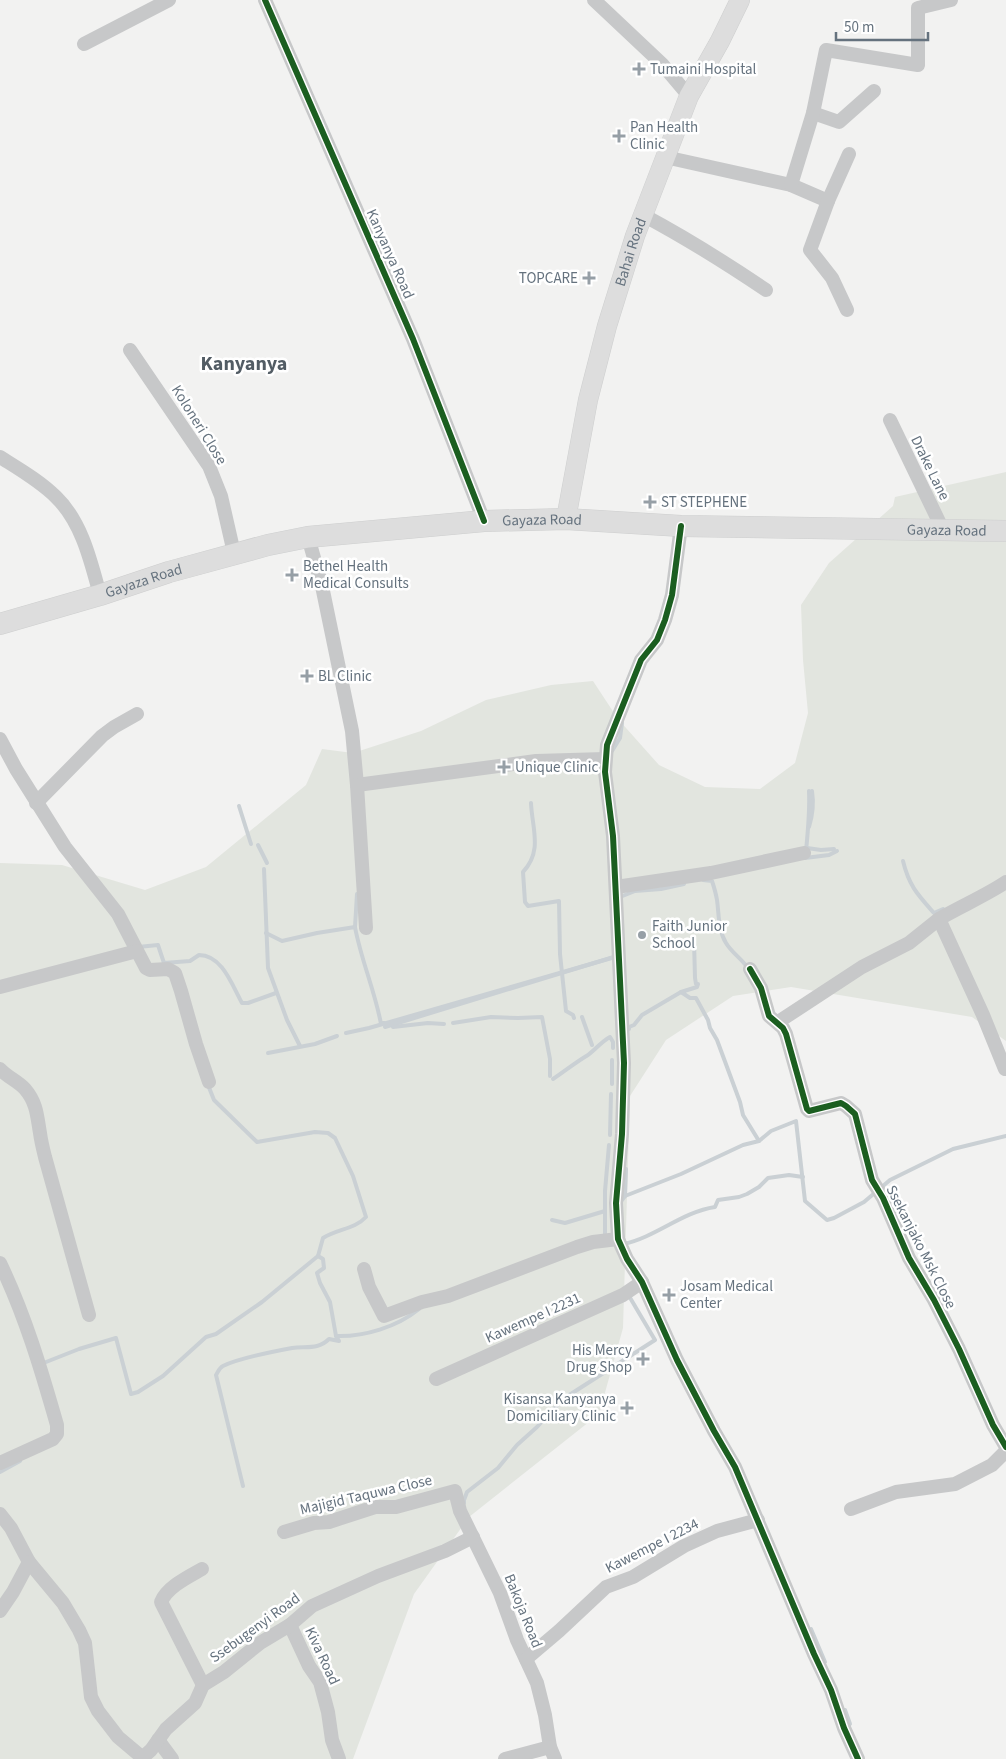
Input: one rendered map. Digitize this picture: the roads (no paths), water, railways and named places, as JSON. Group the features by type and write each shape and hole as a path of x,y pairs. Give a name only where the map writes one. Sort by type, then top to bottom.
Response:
{"main road":[{"name":"Gayaza Road","path":"0,624 234,553 308,537 484,521 566,519 681,526 1006,531"}],"street":[{"path":"84,44 169,0"},
{"name":"Kanyanya Road","path":"265,0 413,339 484,521"},
{"path":"594,0 662,64 689,96"},
{"name":"Bahai Road","path":"566,519 588,400 607,326 643,215 689,96 720,41 740,0"},
{"path":"791,185 813,113 826,50 918,65 918,8 951,0"},
{"path":"813,113 839,122 874,91"},
{"path":"847,310 832,278 810,250 828,201 849,154"},
{"path":"665,156 791,185 828,201"},
{"path":"643,215 726,262 766,290"},
{"name":"Koloneri Close","path":"130,350 209,466 221,496 234,553"},
{"name":"Drake Lane","path":"890,420 942,530"},
{"path":"0,456 57,498 69,514 88,554 100,595"},
{"path":"681,526 672,595 665,620 657,640 641,660 607,745 605,759 616,887 624,1063 622,1134 616,1203 618,1239 627,1259 642,1282 677,1360 735,1467 831,1690 844,1728 858,1759"},
{"path":"308,537 322,586 352,732 366,928"},
{"path":"36,803 102,736 137,714"},
{"path":"0,739 36,803 65,847 118,914 146,968 150,970 168,969 175,973 182,991 196,1044 210,1082"},
{"path":"357,785 536,762 605,759"},
{"path":"616,887 711,873 804,853"},
{"path":"750,969 761,988 769,1016 778,1022 862,967 909,943 939,918 965,903 995,890 1006,882"},
{"path":"939,918 1005,1069"},
{"path":"0,987 137,951"},
{"name":"Ssekanjako Msk Close","path":"778,1022 784,1028 810,1111 842,1103 855,1114 872,1180 883,1198 909,1258 934,1300 955,1341 1006,1447"},
{"path":"0,1068 12,1080 24,1088 33,1102 39,1117 40,1134 45,1157 89,1315"},
{"path":"364,1269 369,1287 384,1316 422,1302 448,1296 577,1247 593,1242 618,1239"},
{"path":"0,1263 25,1321 35,1350 57,1425 57,1434 53,1439 0,1463"},
{"name":"Kawempe I 2231","path":"436,1379 623,1295 642,1282"},
{"path":"851,1509 896,1492 955,1484 992,1464 1006,1451"},
{"name":"Majigid Taquwa Close","path":"284,1532 314,1523 329,1522 375,1507 396,1507 455,1491"},
{"name":"Bakoja Road","path":"455,1491 460,1512 500,1593 537,1683 553,1753"},
{"path":"0,1514 12,1528 29,1562 64,1603 79,1630 85,1643 91,1697 98,1711 118,1738 142,1758"},
{"name":"Kawempe I 2234","path":"526,1659 606,1587 633,1577 684,1546 717,1531 758,1520"},
{"name":"Ssebugenyi Road","path":"142,1758 166,1729 195,1703 203,1685 224,1672 260,1642 290,1625 312,1606 378,1576 445,1551 473,1537"},
{"path":"0,1611 13,1592 29,1562"},
{"path":"202,1569 175,1586 161,1602 203,1685"},
{"name":"Kiva Road","path":"290,1625 309,1666 320,1682 328,1712 332,1740 339,1759"},
{"path":"158,1740 172,1759"},
{"path":"506,1759 553,1753"}],"waterway":[{"path":"612,751 620,738 622,723"},
{"path":"806,851 809,791"},
{"path":"809,827 813,809 812,791"},
{"path":"531,803 535,848 533,856 523,872 525,902 528,906 559,901 560,954 566,1011 573,1015 574,1018"},
{"path":"239,806 251,844"},
{"path":"258,845 267,863"},
{"path":"807,848 834,849"},
{"path":"805,858 829,855 837,851"},
{"path":"903,861 911,884 923,901 934,913 943,909"},
{"path":"264,869 268,968 287,1020 300,1046"},
{"path":"703,880 712,881 717,898 723,938 728,947 747,967"},
{"path":"620,897 635,891 661,889 684,884"},
{"path":"355,927 357,894"},
{"path":"266,933 282,941 355,927 381,1024 384,1023"},
{"path":"694,941 695,978 696,984 698,984 697,987 681,992 690,998 696,998 708,1020 740,1102 743,1115 759,1141"},
{"path":"138,947 158,945 164,963 190,961 199,955 207,956 220,965 242,1003 248,1003 276,993"},
{"path":"385,1027 617,956"},
{"path":"346,1033 615,957"},
{"path":"629,1029 642,1015 681,992"},
{"path":"453,1023 491,1017 542,1017 550,1059 550,1076"},
{"path":"582,1017 592,1045"},
{"path":"393,1027 428,1023 444,1024"},
{"path":"268,1053 315,1044 337,1036"},
{"path":"553,1079 610,1037 613,1042 613,1048"},
{"path":"612,1060 612,1084"},
{"path":"208,1085 214,1100 257,1142 315,1132 328,1133 335,1138 353,1176 366,1217 351,1227 323,1238 318,1256"},
{"path":"610,1135 611,1094"},
{"path":"622,1200 625,1196 681,1174 743,1145 759,1141 771,1131 796,1121 805,1201 827,1220 864,1202 890,1180 953,1149 1006,1136"},
{"path":"605,1238 605,1191 609,1145"},
{"path":"625,1196 626,1169"},
{"path":"624,1244 636,1241 691,1214 715,1207 718,1200 747,1194 759,1187 768,1178 789,1175 803,1177"},
{"path":"552,1220 565,1223 605,1211"},
{"path":"41,1364 79,1349 116,1338 131,1394 138,1392 163,1376 206,1337 216,1334 262,1302 318,1256 323,1259 324,1268 317,1273 330,1302 336,1336"},
{"path":"464,1503 467,1492 498,1468 517,1445 563,1399 655,1340 629,1296"},
{"path":"243,1486 216,1375 220,1368 267,1353 321,1345 329,1339 339,1341 336,1336 358,1335 380,1330 401,1321 419,1309"},
{"path":"0,1472 20,1461"},
{"path":"811,1629 825,1662"},
{"path":"845,1710 850,1724"}],"place":[{"name":"Tumaini Hospital","path":"639,69"},
{"name":"Pan Health Clinic","path":"619,136"},
{"name":"TOPCARE","path":"589,278"},
{"name":"ST STEPHENE","path":"650,502"},
{"name":"Bethel Health Medical Consults","path":"292,575"},
{"name":"BL Clinic","path":"307,676"},
{"name":"Unique Clinic","path":"504,767"},
{"name":"Faith Junior School","path":"642,935"},
{"name":"Josam Medical Center","path":"669,1295"},
{"name":"His Mercy Drug Shop","path":"643,1359"},
{"name":"Kisansa Kanyanya Domiciliary Clinic","path":"627,1408"}],"district":[{"name":"Kanyanya","path":"244,364"}]}
